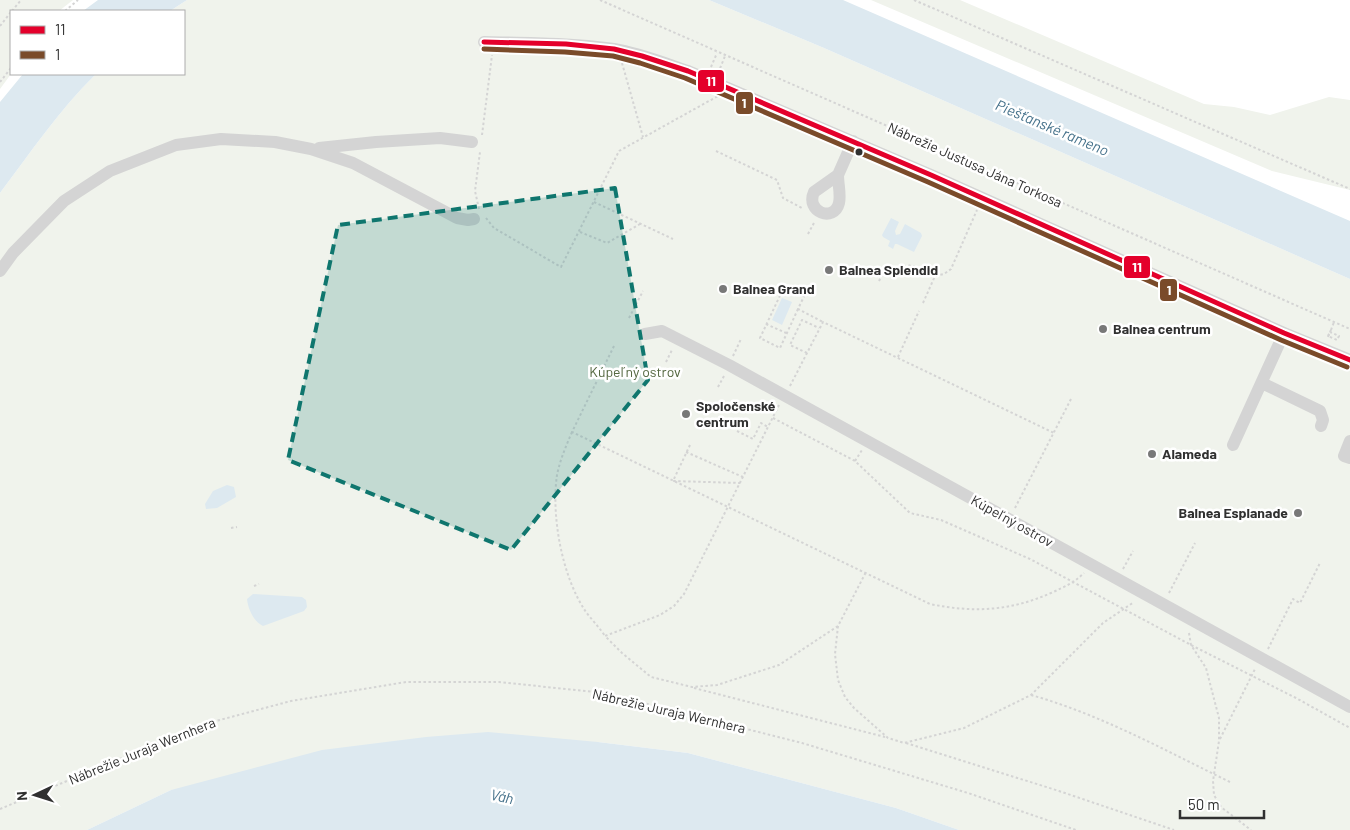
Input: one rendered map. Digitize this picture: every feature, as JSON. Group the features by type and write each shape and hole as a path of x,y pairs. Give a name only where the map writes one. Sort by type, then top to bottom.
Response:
{"street":[{"path":"489,44 568,44 616,49 706,78 853,141 1284,333 1350,360"},
{"path":"0,271 13,253 64,201 110,171 176,146 221,140 275,142 311,148 440,138 476,142"},
{"path":"838,175 853,141"},
{"path":"311,148 353,163 457,218 468,220 479,215"},
{"name":"Kúpeľný ostrov","path":"645,334 662,331 1350,706"},
{"path":"1233,445 1284,333"},
{"path":"1262,383 1320,411 1323,420 1321,426"},
{"path":"1350,441 1344,456 1350,458"}],"path":[{"path":"66,10 78,0"},
{"name":"Nábrežie Justusa Jána Torkosa","path":"600,0 1350,329"},
{"path":"914,0 1350,189"},
{"path":"0,26 10,14"},
{"path":"476,142 489,44"},
{"path":"712,62 717,52"},
{"path":"620,58 643,137"},
{"path":"0,82 10,69"},
{"path":"480,153 475,191 479,215 494,228 561,267 619,151 720,94 712,91"},
{"path":"716,151 777,180 783,198 809,211"},
{"path":"878,281 883,273 911,265 935,276 944,274 951,269 982,198"},
{"path":"594,202 672,239"},
{"path":"580,232 607,243 640,224"},
{"path":"923,303 935,276"},
{"path":"804,296 784,286 760,338 780,348 809,286"},
{"path":"629,318 643,291"},
{"path":"798,309 1054,433"},
{"path":"897,357 919,311"},
{"path":"807,353 790,345 802,320 820,329"},
{"path":"605,636 660,615 674,606 684,594 768,427 824,322"},
{"path":"1330,331 1339,336 1337,340 1328,336 1330,331 1334,322"},
{"path":"766,324 786,334"},
{"path":"666,362 677,339"},
{"path":"614,346 561,457 557,474 556,512 559,539 568,575 586,611 605,636 622,653 652,677 888,738 1059,791 1174,830"},
{"path":"1009,519 1071,399"},
{"path":"773,418 855,462 910,513 941,520 1030,559 1350,728"},
{"path":"737,431 753,439 760,423 768,427"},
{"path":"572,432 930,604 955,609 993,609 1029,602 1075,582 1091,565"},
{"path":"673,481 690,445"},
{"path":"686,452 743,477"},
{"path":"673,481 740,483"},
{"path":"231,528 237,527"},
{"path":"1163,604 1195,543"},
{"path":"1118,580 1133,551"},
{"path":"866,572 838,626 835,654 838,680 845,697 854,708 888,738"},
{"path":"254,586 259,584"},
{"path":"904,743 964,728 1031,695 1098,627 1123,608 1145,595"},
{"path":"1187,618 1191,645 1206,668 1219,718 1214,795 1222,807 1252,830"},
{"path":"692,687 717,685 779,665 838,626"},
{"name":"Nábrežie Juraja Wernhera","path":"0,809 201,725 291,701 406,682 499,682 604,693 802,743 968,793 1076,830"},
{"path":"1031,695 1064,704 1089,714 1232,783"}],"highlighted area":[{"path":"615,188 648,380 511,550 288,460 338,225"}],"green space":[{"path":"0,0 73,0 60,10 10,10 10,75 0,89"},
{"name":"Kúpeľný ostrov","path":"187,0 709,0 824,48 1350,279 1350,830 959,830 896,808 688,753 598,742 171,790 87,830 0,830 0,193 58,117 95,75 185,75 185,10 172,10"},
{"path":"871,0 960,0 1204,104 1234,107 1270,115 1329,97 1350,100 1350,190 1272,171"}],"water":[{"path":"98,0 187,0 172,10 84,10"},
{"name":"Piešťanské rameno","path":"709,0 843,0 1350,221 1350,279 824,48"},
{"path":"22,75 95,75 58,117 0,193 0,102"},
{"path":"891,218 899,222 895,231 896,235 900,234 905,224 921,233 922,236 914,252 897,244 895,244 893,249 888,246 890,241 882,235"},
{"path":"782,298 792,302 782,325 772,320"},
{"path":"227,485 234,487 236,497 217,508 206,509 205,504 213,491"},
{"path":"253,594 302,597 306,600 307,607 304,611 263,626 254,618 249,607 247,599"},
{"name":"Váh","path":"488,732 598,742 688,753 896,808 959,830 87,830 171,790 322,750 426,737"}],"transit line":[{"name":"11","path":"484,42 566,44 614,49 688,71 931,175 1284,333 1350,360"},
{"name":"1","path":"484,49 613,56 685,78 928,182 1281,340 1347,367"}],"place":[{"name":"Balnea Splendid","path":"829,270"},
{"name":"Balnea Grand","path":"723,289"},
{"name":"Balnea centrum","path":"1103,329"},
{"name":"Spoločenské centrum","path":"686,414"},
{"name":"Alameda","path":"1152,454"},
{"name":"Balnea Esplanade","path":"1298,513"}]}
